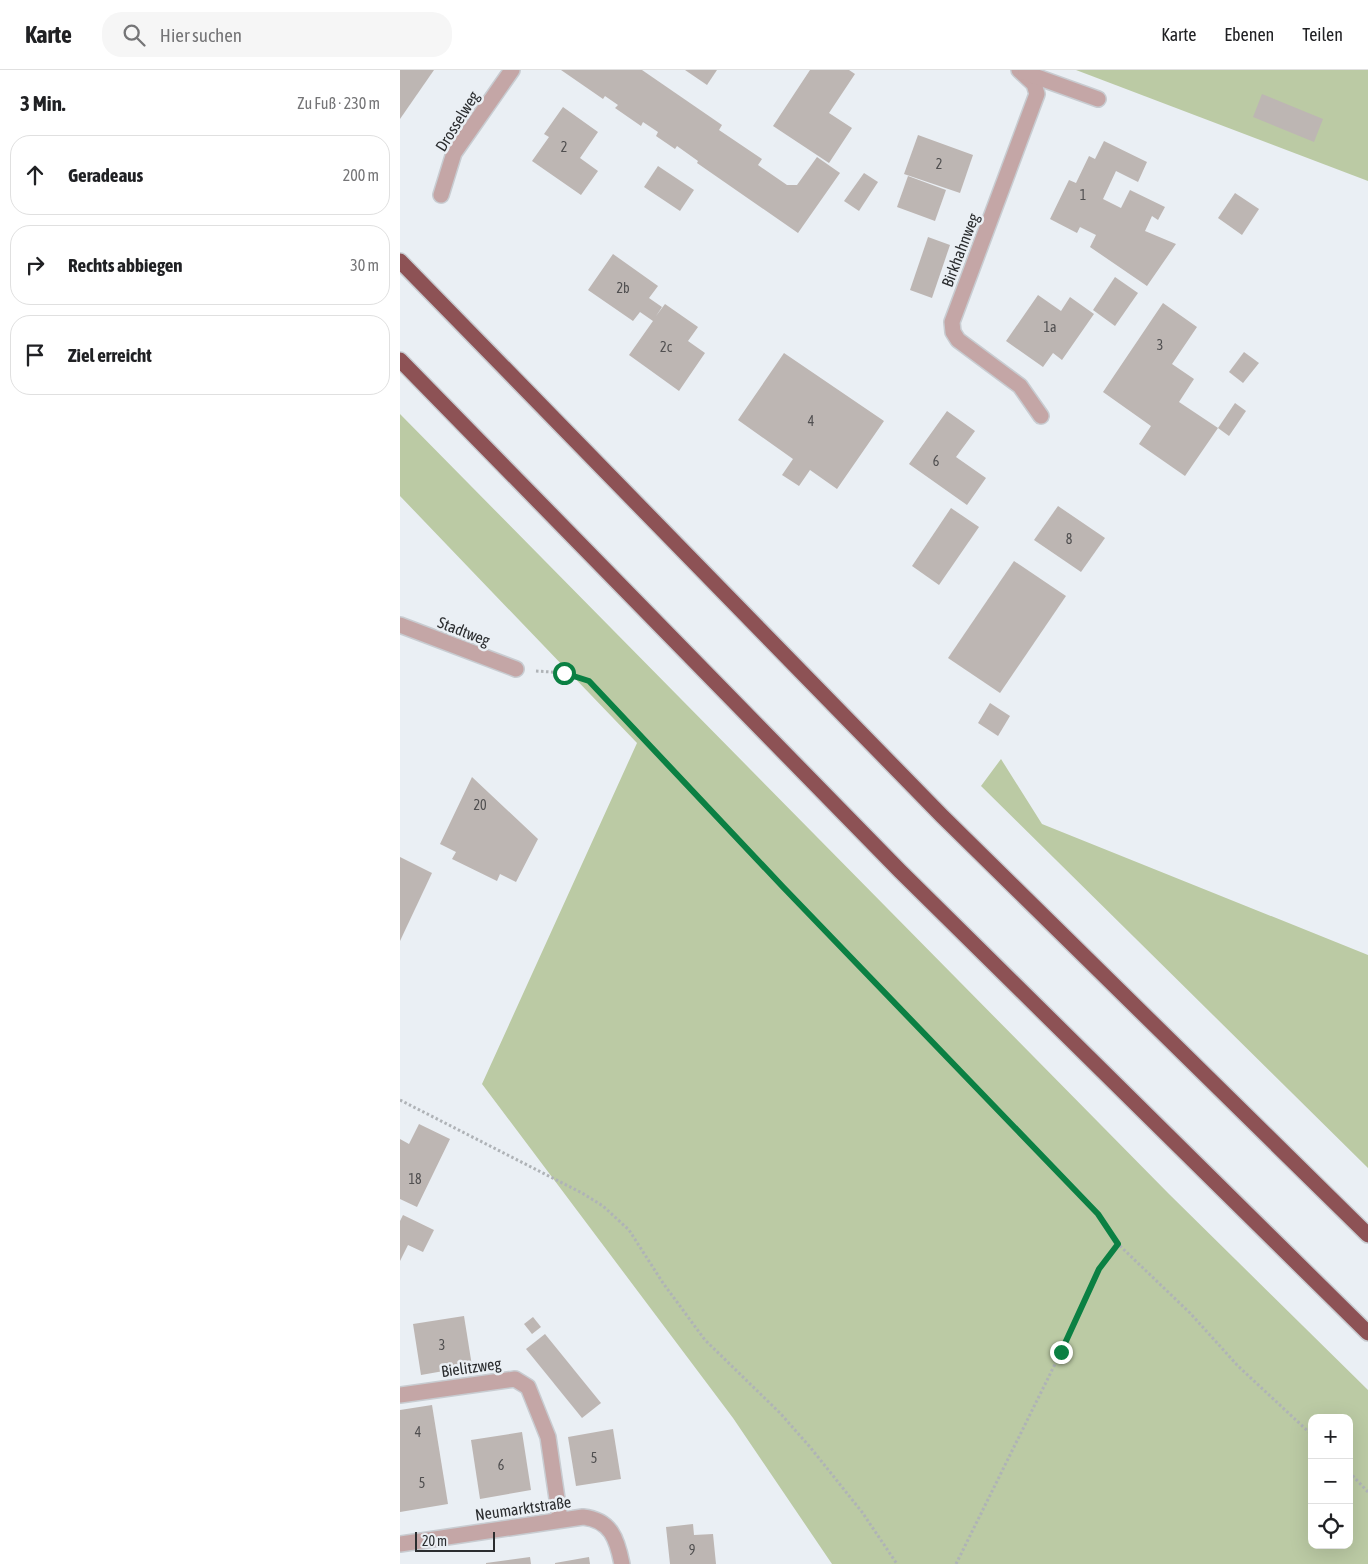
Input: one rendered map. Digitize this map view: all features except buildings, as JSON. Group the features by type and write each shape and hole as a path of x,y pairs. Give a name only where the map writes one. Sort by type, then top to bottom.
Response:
{"highway":[{"path":"400,261 942,816 1368,1236"},
{"path":"400,360 900,871 1368,1333"}],"street":[{"name":"Drosselweg","path":"442,195 454,153 512,70"},
{"name":"Birkhahnweg","path":"1020,70 1098,99"},
{"name":"Birkhahnweg","path":"1020,70 1034,84 1037,94 952,322 953,332 958,340 1020,386 1041,416"},
{"name":"Stadtweg","path":"400,625 516,668"},
{"name":"Bielitzweg","path":"400,1395 515,1379 528,1386 548,1437 560,1518"},
{"name":"Neumarktstraße","path":"400,1544 560,1518 583,1517 594,1518 612,1531 618,1543 622,1564"}],"path":[{"path":"516,668 564,673 589,681 783,887 1098,1214 1118,1244 1190,1313 1238,1366 1308,1431"},
{"path":"400,1100 582,1193 603,1206 629,1230 663,1283 705,1340 780,1413 810,1447 862,1512 897,1564"},
{"path":"956,1564 1061,1352 1099,1269 1118,1244"},
{"path":"1353,1476 1368,1492"}],"green space":[{"path":"1076,70 1368,70 1368,181"},
{"path":"400,414 1169,1194 1368,1390 1368,1564 832,1564 733,1418 482,1084 637,743 400,496"},
{"path":"1001,759 1042,824 1368,955 1368,1168 981,786"}],"route":[{"path":"564,673 589,681 783,887 1098,1214 1118,1244 1099,1269 1061,1352"}]}
